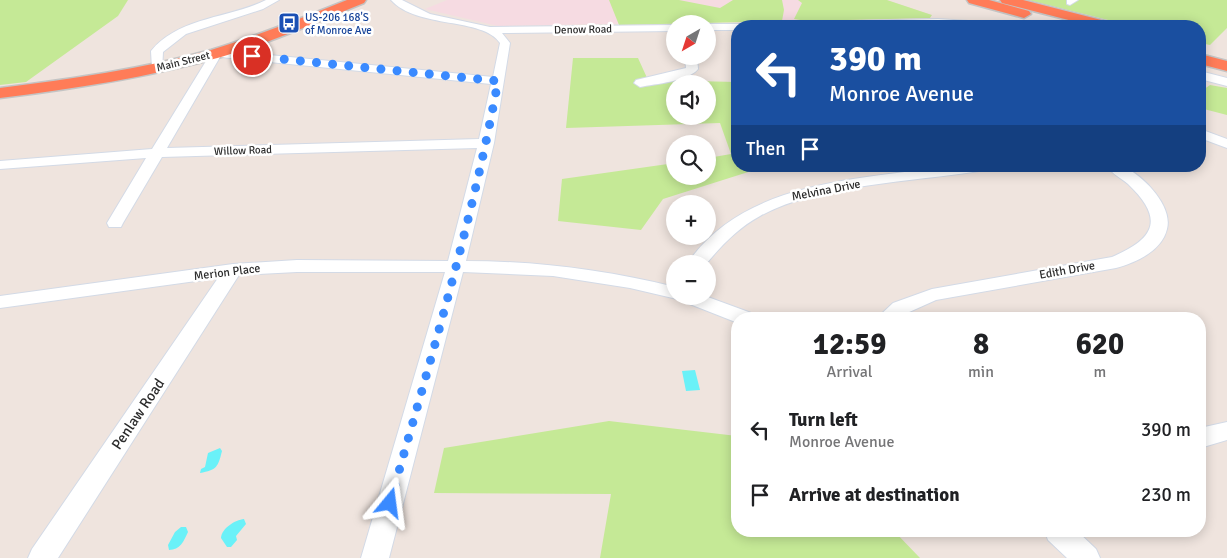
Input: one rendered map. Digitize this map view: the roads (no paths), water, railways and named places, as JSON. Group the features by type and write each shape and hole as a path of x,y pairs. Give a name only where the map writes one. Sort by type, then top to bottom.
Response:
{"highway":[{"name":"Main Street","path":"0,92 88,81 158,68 217,53 358,0"},
{"path":"974,0 1049,20"},
{"path":"1007,0 1085,20"},
{"path":"1206,50 1227,55"},
{"path":"1206,61 1227,66"}],"street":[{"path":"158,68 157,51 164,43 185,31 246,13 274,0"},
{"path":"375,558 456,266 487,143 505,43 501,36 491,30 428,16 406,7 396,0"},
{"path":"716,28 731,27"},
{"name":"Denow Road","path":"491,30 666,28"},
{"path":"115,223 217,53 498,81"},
{"path":"640,83 684,74 692,69 692,65"},
{"path":"1206,77 1227,82"},
{"path":"1206,135 1227,144"},
{"name":"Willow Road","path":"0,165 158,153 487,143"},
{"name":"Melvina Drive","path":"703,255 710,245 736,222 753,212 794,196 836,186 936,172"},
{"name":"Edith Drive","path":"895,312 900,308 932,295 1116,262 1144,250 1158,233 1158,214 1146,192 1121,172"},
{"name":"Merion Place","path":"0,302 233,270 297,266 456,266 553,270 630,282 666,291"},
{"name":"Penlaw Road","path":"42,558 233,270"},
{"path":"709,305 731,313"},
{"path":"1206,436 1227,431"},
{"path":"1064,537 1086,558"}],"water":[{"path":"695,370 700,390 686,391 682,371"},
{"path":"220,448 222,451 216,467 210,471 200,473 201,469 205,467 208,453"},
{"path":"244,519 246,524 236,536 237,540 231,547 227,547 221,538 222,534 233,523"},
{"path":"181,527 186,527 188,532 185,539 179,547 169,550 168,545 175,532"}],"place":[{"name":"US-206 168'S of Monroe Ave","path":"289,23"}]}
